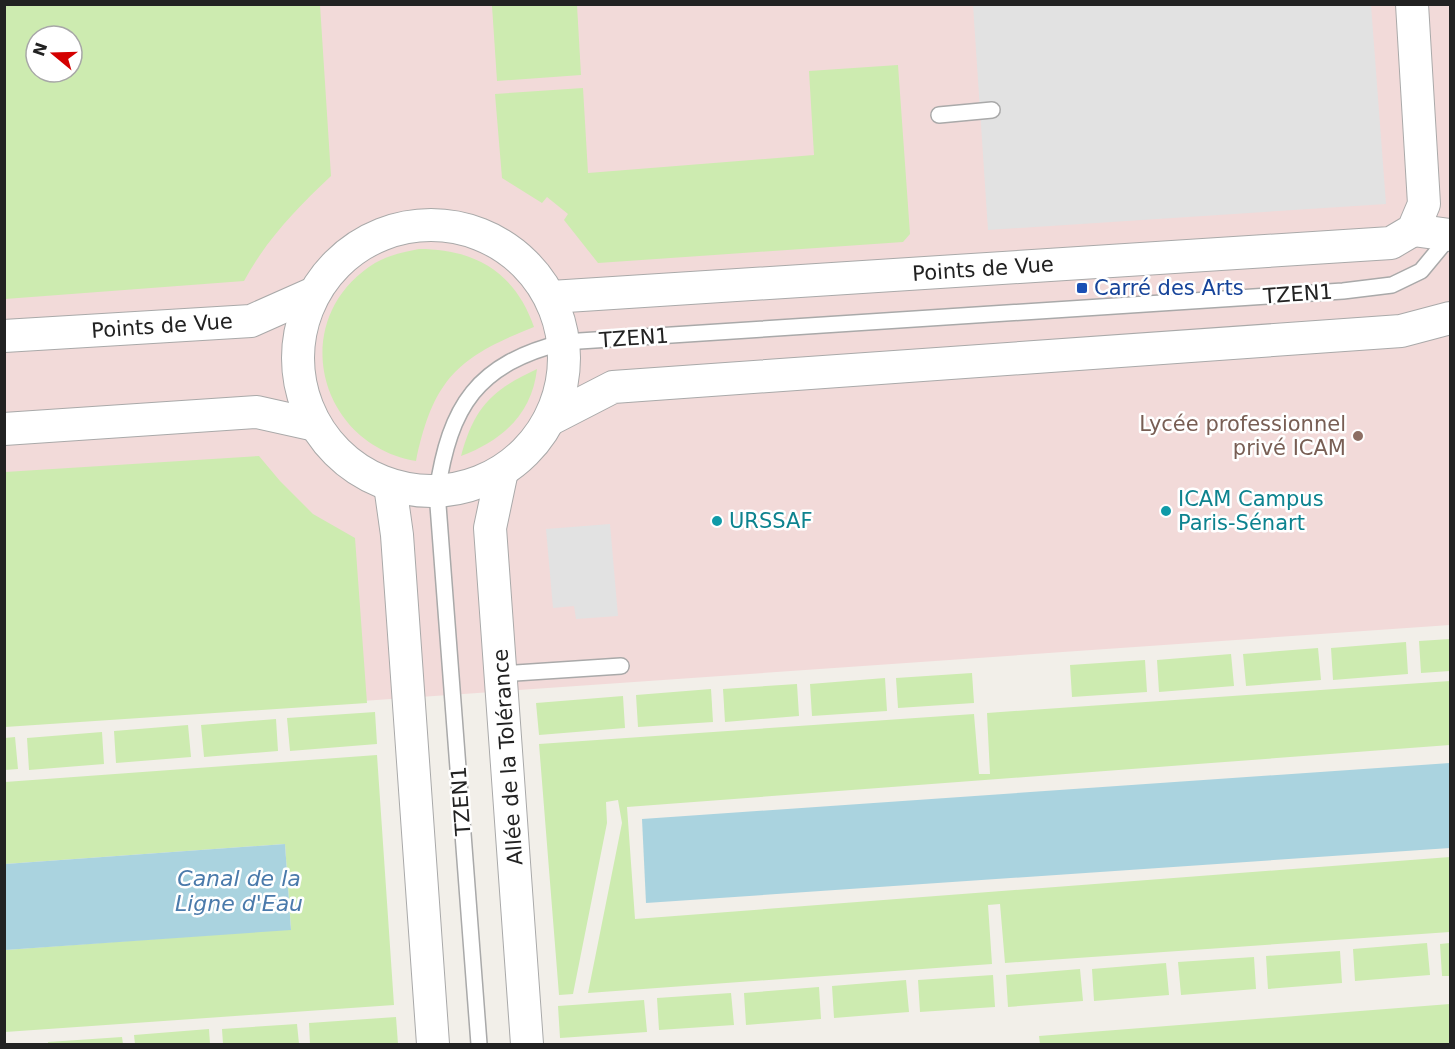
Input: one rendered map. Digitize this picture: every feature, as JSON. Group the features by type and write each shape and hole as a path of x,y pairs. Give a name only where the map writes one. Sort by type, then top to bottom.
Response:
{"street":[{"path":"1412,4 1424,201 1413,230 1450,236"},
{"path":"413,225 454,225 493,239 527,264 551,297 564,342 563,383 549,420 529,449 502,471 471,486 437,492 390,485 360,472 335,451 315,425 300,382 299,337 314,293 339,260 373,237 413,225"},
{"name":"Points de Vue","path":"551,297 1391,243 1413,230"},
{"name":"Points de Vue","path":"4,336 251,321 314,293"},
{"path":"549,420 613,387 1401,331 1450,318"},
{"path":"4,429 257,412 315,425"},
{"name":"Allée de la Tolérance","path":"502,471 490,528 527,1044"},
{"path":"390,485 398,546 433,1044"}],"lane":[{"path":"939,115 992,110"},
{"name":"TZEN1","path":"479,1044 437,492 443,450 455,419 480,383 506,363 537,349 564,342 1343,291 1392,285 1421,271 1450,236"},
{"path":"502,674 621,666"}],"shaded area":[{"path":"5,5 1450,5 1450,625 5,726"},
{"path":"973,5 1371,5 1386,204 988,230"},
{"path":"610,524 618,616 576,619 574,606 553,608 546,529"}],"green space":[{"path":"5,4 320,5 331,176 283,225 262,252 244,281 5,299"},
{"path":"577,5 581,75 497,81 492,6"},
{"path":"898,65 910,234 903,242 598,263 564,220 568,214 547,197 542,203 502,178 495,94 583,88 588,173 814,155 809,71"},
{"path":"419,249 458,253 490,267 516,292 534,327 485,349 452,375 431,410 416,461 382,450 355,431 336,405 325,376 323,345 330,315 347,287 380,260"},
{"path":"537,369 529,399 512,424 502,434 476,450 461,456 472,425 487,402 508,385"},
{"path":"259,456 313,514 355,538 367,703 5,727 5,472"},
{"path":"1450,639 1450,671 1421,673 1419,641"},
{"path":"1406,642 1408,674 1333,680 1331,648"},
{"path":"1318,648 1321,680 1246,686 1243,654"},
{"path":"1231,654 1234,686 1159,692 1157,660"},
{"path":"1145,660 1147,692 1072,697 1070,665"},
{"path":"972,673 974,703 898,708 896,678"},
{"path":"885,678 887,711 812,716 810,684"},
{"path":"1450,681 1450,745 627,807 635,919 1450,857 1450,932 1005,963 1000,904 988,905 992,964 588,993 622,823 618,800 606,802 607,823 573,994 559,995 539,744 974,714 979,774 990,774 987,713"},
{"path":"797,684 799,716 725,722 723,689"},
{"path":"711,689 713,722 638,727 636,695"},
{"path":"623,696 625,728 539,735 536,703"},
{"path":"375,712 377,744 290,751 287,718"},
{"path":"276,719 278,751 204,757 201,725"},
{"path":"188,725 191,757 116,763 114,731"},
{"path":"102,732 104,764 29,770 27,738"},
{"path":"15,737 18,769 5,770 5,738"},
{"path":"377,755 394,1005 5,1032 5,950 291,929 285,844 5,864 5,782"},
{"path":"1427,943 1430,975 1355,981 1353,949"},
{"path":"1450,943 1450,976 1442,976 1440,944"},
{"path":"1340,951 1342,983 1268,989 1266,956"},
{"path":"1254,957 1256,989 1181,995 1178,962"},
{"path":"1166,963 1169,995 1094,1001 1092,969"},
{"path":"1080,969 1083,1001 1008,1007 1006,975"},
{"path":"993,975 995,1007 920,1012 918,980"},
{"path":"906,980 909,1012 834,1018 832,986"},
{"path":"819,987 821,1019 746,1025 744,993"},
{"path":"731,993 734,1025 659,1030 657,998"},
{"path":"644,1000 647,1032 560,1038 558,1006"},
{"path":"1450,1004 1450,1044 1040,1044 1039,1036"},
{"path":"396,1017 398,1044 310,1044 309,1023"},
{"path":"297,1024 299,1044 223,1044 222,1029"},
{"path":"209,1029 210,1044 135,1044 134,1035"},
{"path":"122,1037 123,1044 48,1044 48,1042"}],"water":[{"path":"1450,763 1450,848 646,903 642,819"},
{"name":"Canal de la Ligne d'Eau","path":"285,844 291,930 5,950 5,864"}],"place":[{"name":"Carré des Arts","path":"1082,288"},
{"name":"Lycée professionnel privé ICAM","path":"1358,436"},
{"name":"ICAM Campus Paris-Sénart","path":"1166,511"},
{"name":"URSSAF","path":"717,521"}]}
